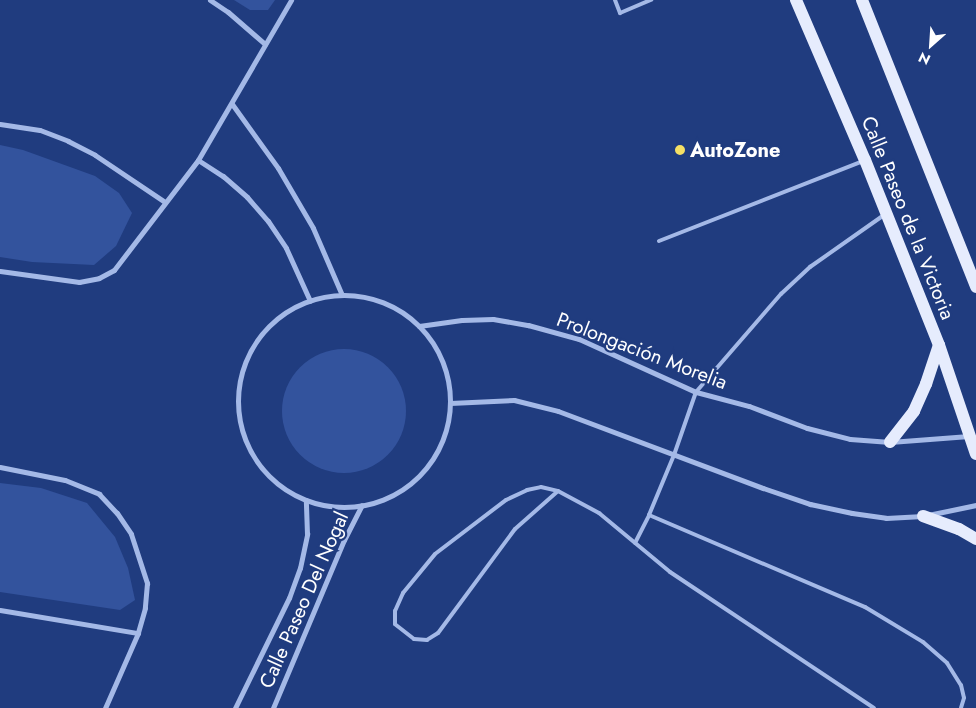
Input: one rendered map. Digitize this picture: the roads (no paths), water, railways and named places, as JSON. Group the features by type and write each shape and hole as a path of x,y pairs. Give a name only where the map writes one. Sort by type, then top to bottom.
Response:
{"main road":[{"name":"Calle Paseo de la Victoria","path":"796,0 865,160 939,345 976,454"},
{"name":"Calle Paseo de la Victoria","path":"862,0 976,287"},
{"path":"890,442 914,411 926,384 939,345"},
{"path":"923,516 959,529 976,539"}],"street":[{"path":"210,0 228,12 265,44"},
{"path":"0,271 79,282 99,278 114,270 198,160 291,0"},
{"path":"232,104 278,168 313,228 342,295"},
{"path":"0,124 40,130 68,141 95,155 165,202"},
{"path":"198,160 230,181 268,221 286,248 310,300"},
{"path":"342,295 370,298 388,305 419,326 440,356 446,373 450,403 446,429 440,448 429,465 415,480 400,492 382,500 362,505 334,506 306,500 278,484 256,460 242,430 238,398 243,367 258,338 281,315 310,300 342,295"},
{"name":"Prolongación Morelia","path":"419,326 462,320 493,319 528,325 579,340 696,392 749,406 807,428 850,439 890,442 969,436"},
{"path":"450,403 514,400 558,411 810,504 852,513 886,518 923,516 976,505"},
{"path":"0,467 65,480 99,494 117,513 131,534 147,583 145,608 138,633 106,708"},
{"name":"Calle Paseo Del Nogal","path":"235,708 288,598 300,568 307,534 306,500"},
{"name":"Calle Paseo Del Nogal","path":"273,708 344,540 362,505"},
{"path":"0,610 138,633"}],"lane":[{"path":"615,0 620,13 651,0"},
{"path":"659,241 865,160"},
{"path":"635,543 674,455 696,392 796,280 810,267 886,213"},
{"path":"558,491 515,529 438,633 427,640 414,639 395,624 395,611 403,593 435,554 468,527 506,500 527,490 541,487 558,491 599,513 670,572 874,708"},
{"path":"649,515 865,607 915,637 947,663 961,685 964,698 961,708"}],"place":[{"name":"AutoZone","path":"680,150"}]}
